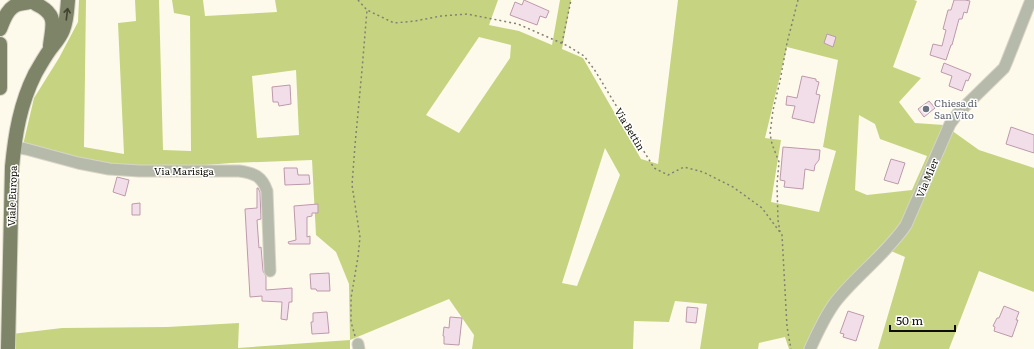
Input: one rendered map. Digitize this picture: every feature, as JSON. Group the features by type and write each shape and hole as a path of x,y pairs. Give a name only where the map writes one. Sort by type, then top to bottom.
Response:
{"main road":[{"path":"0,28 4,18 12,8 19,3 47,2 51,0"},
{"name":"Viale Europa","path":"8,349 12,167 18,122 24,99 35,74 63,31 67,15 68,0"},
{"name":"Viale Europa","path":"29,2 43,7 51,17 53,26 49,51"},
{"path":"0,44 0,88"}],"street":[{"name":"Via Mier","path":"810,349 827,315 837,300 896,238 906,225 950,124 958,113 1004,68 1032,0"},
{"name":"Via Marisiga","path":"14,147 109,169 139,172 239,170 249,172 259,177 265,183 267,191 270,271"}],"path":[{"name":"Via Bettin","path":"358,0 367,10 394,23 467,14 518,24 584,56 594,69 654,168 668,175 684,167 703,172 733,187 762,208 780,232 782,235 787,327 791,349"},
{"path":"562,44 571,0"},
{"path":"780,232 778,220 777,184 779,162 770,134 773,110 780,81 786,43 798,0"},
{"path":"358,346 351,322 351,298 360,237 352,185 367,10"}],"green space":[{"path":"79,0 86,0 84,147 124,154 118,23 136,21 135,0 159,0 163,150 191,151 190,16 174,13 172,0 203,0 205,16 277,12 275,0 498,0 489,25 519,31 552,45 560,0 571,0 562,49 583,58 641,159 658,164 678,0 914,0 917,1 893,67 921,78 899,102 915,123 944,125 979,150 1034,168 1034,292 979,271 949,349 878,349 905,257 884,248 830,305 807,349 789,349 785,337 759,343 758,349 700,349 707,304 675,301 669,322 634,321 633,349 472,349 474,335 449,299 350,340 349,284 336,252 316,235 312,160 231,163 167,168 105,166 56,151 23,145 34,98 59,58 78,22","holes":["479,37 511,45 510,58 459,133 426,115","787,47 838,60 823,147 836,151 819,212 771,202 781,140 765,138","296,70 299,135 257,138 252,76","859,115 875,124 880,139 927,156 912,190 867,195 855,190","605,148 620,175 577,286 562,283"]},
{"path":"239,323 238,348 350,340 350,349 12,349 12,334 62,328 167,327"}],"building":[{"path":"524,0 549,11 546,18 540,16 537,25 510,15 515,2 522,5"},
{"path":"954,0 970,1 967,13 964,12 962,19 959,19 946,60 930,55 933,44 942,46 946,30 943,29 948,10 951,10"},
{"path":"827,34 836,37 833,47 824,43"},
{"path":"944,63 971,74 968,81 966,80 962,91 949,86 952,76 941,72"},
{"path":"802,76 816,79 816,81 819,82 816,94 820,95 814,123 792,118 795,106 786,105 787,96 797,98"},
{"path":"290,85 291,104 279,106 278,102 273,102 272,87"},
{"name":"Chiesa di San Vito","path":"929,101 935,108 924,117 918,109"},
{"path":"1011,127 1034,135 1034,153 1006,144"},
{"path":"783,147 820,150 819,160 815,165 814,171 805,169 803,189 784,187 785,181 780,180"},
{"path":"891,159 905,163 898,184 884,180"},
{"path":"284,168 297,168 298,175 309,175 310,184 285,185"},
{"path":"117,177 129,180 125,196 113,192"},
{"path":"257,188 260,192 261,219 257,220 259,248 261,247 263,271 266,276 266,290 292,288 292,302 289,302 287,320 281,319 282,302 262,301 262,296 250,297 245,209 257,208"},
{"path":"140,203 140,215 132,215 132,204"},
{"path":"318,204 318,213 312,213 312,216 307,217 307,237 310,236 310,244 289,244 288,242 296,240 294,206"},
{"path":"329,273 330,291 317,291 316,289 311,289 310,274"},
{"path":"1004,306 1019,312 1012,337 994,331 995,327 993,326 997,318 999,318"},
{"path":"687,307 698,308 696,323 686,322"},
{"path":"848,311 864,316 856,341 843,337 844,334 840,333"},
{"path":"327,312 329,333 312,334 311,322 313,322 313,313"},
{"path":"450,317 462,318 459,345 444,344 444,327 449,328"}],"place":[{"name":"Chiesa di San Vito","path":"926,109"}]}
